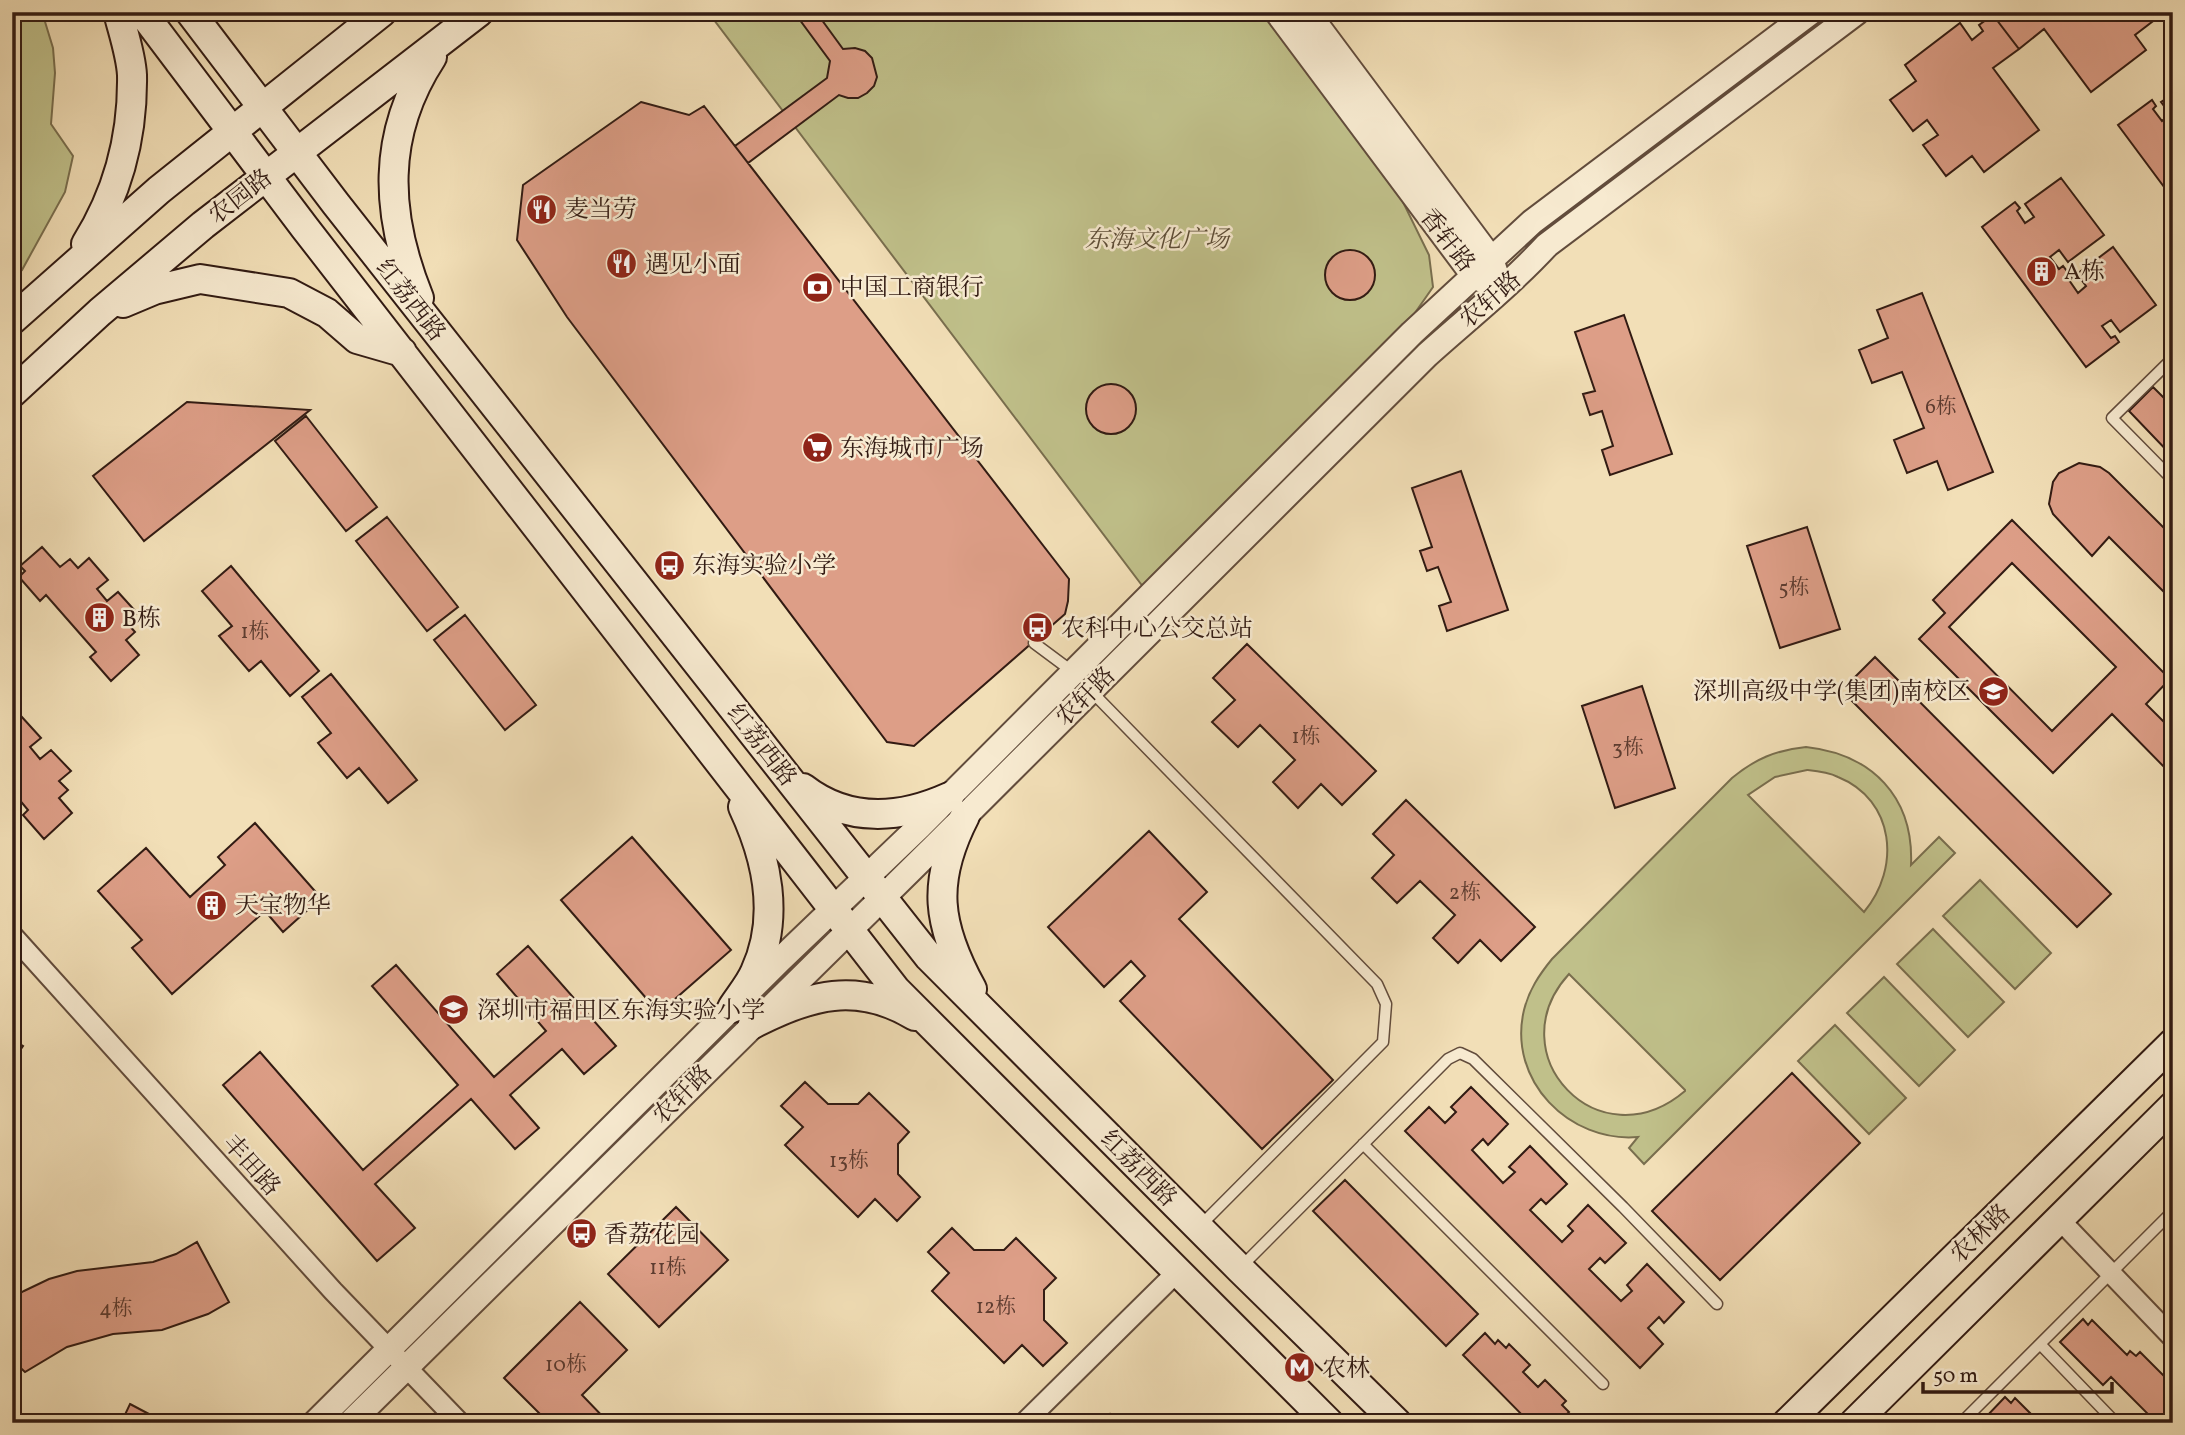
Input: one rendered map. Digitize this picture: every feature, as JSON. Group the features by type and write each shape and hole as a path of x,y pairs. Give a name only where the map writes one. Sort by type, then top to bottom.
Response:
{"main road":[{"path":"73,265 102,219 121,171 129,130 132,73 118,12"},
{"name":"红荔西路","path":"142,12 896,990 1329,1423"},
{"name":"红荔西路","path":"190,12 429,323 929,957 1397,1423"},
{"path":"12,320 159,190 382,12"},
{"name":"农园路","path":"12,393 100,312 203,225 479,12"},
{"path":"429,323 407,268 395,214 393,163 401,120 415,82 443,40"},
{"path":"100,312 154,290 200,279 289,293 327,313 357,339 402,352"},
{"path":"723,767 749,821 765,866 769,920 765,943 742,1016 809,999 867,997 901,1008 935,1028"},
{"path":"784,773 813,796 842,810 878,814 957,807 943,873 942,905 946,933 963,972 998,1026"},
{"name":"农林路","path":"1787,1423 2173,1044"},
{"name":"农林路","path":"1854,1423 2173,1105"}],"street":[{"name":"香轩路","path":"1277,12 1500,288"},
{"name":"香轩路","path":"1307,12 1483,267"},
{"name":"农轩路","path":"316,1423 389,1349 742,1016 957,807 1082,681 1412,332 1532,222 1811,12"},
{"name":"农轩路","path":"1082,681 1547,245 1857,12"},
{"name":"丰田路","path":"12,935 333,1291 460,1423"},
{"name":"农轩路","path":"350,1423 407,1367 742,1016"},
{"path":"2059,1219 2173,1338"},
{"path":"1024,1423 1178,1271"}],"lane":[{"path":"2171,364 2112,418 2173,480"},
{"path":"1034,643 1082,681 1377,984 1386,1004 1383,1042 1198,1227"},
{"path":"1240,1269 1448,1059 1460,1053 1467,1054 1623,1207 1717,1304"},
{"path":"1363,1144 1603,1384"},
{"path":"1961,1423 2173,1211"},
{"path":"2040,1344 2116,1423"}],"green space":[{"path":"12,12 42,12 53,48 55,73 51,124 73,156 65,192 22,270 12,279"},
{"name":"东海文化广场","path":"708,12 1264,12 1402,200 1429,255 1433,287 1410,320 1144,588"},
{"path":"1795,748 1830,751 1851,759 1869,769 1884,783 1905,819 1910,841 1911,865 1939,837 1955,853 1644,1164 1629,1148 1638,1137 1613,1136 1589,1130 1568,1118 1549,1102 1535,1083 1525,1061 1521,1036 1526,1003 1535,983 1552,959 1732,778 1766,756","holes":["1807,770 1830,774 1857,788 1871,802 1881,818 1887,856 1884,876 1876,895 1864,912 1748,795 1775,777","1569,974 1685,1090 1685,1091 1652,1110 1620,1115 1591,1107 1567,1090 1551,1065 1544,1036 1549,1005"]},
{"path":"1980,880 2051,953 2015,989 1943,916"},
{"path":"1933,929 2004,1002 1968,1037 1897,964"},
{"path":"1884,977 1955,1050 1919,1086 1847,1013"},
{"path":"1835,1025 1906,1098 1869,1134 1798,1061"}],"building":[{"path":"794,12 816,12 843,49 865,51 872,58 877,77 874,86 867,93 858,98 839,95 748,163 735,146 827,78 830,61"},
{"path":"1997,12 2159,12 2161,15 2135,35 2146,50 2091,92 2044,29 2019,49 1993,15"},
{"path":"1993,15 2019,49 1993,68 2039,130 1984,172 1972,156 1946,176 1923,145 1938,135 1927,120 1913,131 1890,100 1916,81 1905,65 1960,23 1972,40 1983,31 1979,25"},
{"path":"2173,94 2173,199 2118,125 2152,100 2156,106 2153,109 2162,121 2170,114 2161,102"},
{"name":"东海城市广场","path":"641,102 689,115 704,106 1069,579 1065,614 914,746 887,742 567,317 517,240 523,185"},
{"name":"A栋","path":"2061,178 2104,235 2068,262 2059,250 2050,257 2059,269 2063,266 2078,293 2086,286 2077,274 2113,247 2156,305 2120,332 2111,320 2102,326 2111,338 2115,336 2119,342 2086,367 1982,227 2015,202 2025,223 2034,217 2025,204"},
{"path":"1350,250 1368,257 1375,275 1368,293 1350,300 1332,293 1325,275 1332,257"},
{"path":"1922,293 1993,472 1948,490 1937,461 1907,473 1894,440 1924,428 1902,372 1872,383 1859,350 1888,338 1877,310"},
{"path":"1624,315 1672,454 1610,475 1602,450 1613,446 1602,411 1590,415 1583,394 1595,391 1575,332"},
{"path":"1111,384 1129,391 1136,409 1129,427 1111,434 1093,427 1086,409 1093,391"},
{"path":"2153,387 2173,407 2173,457 2129,411"},
{"path":"187,402 310,410 144,541 93,476"},
{"path":"306,416 377,507 346,531 275,441"},
{"path":"2079,463 2100,467 2109,473 2173,537 2173,601 2109,537 2092,556 2053,514 2049,504 2053,482 2059,473"},
{"path":"1461,471 1508,610 1447,631 1439,606 1451,602 1438,567 1427,571 1420,551 1432,547 1412,488"},
{"path":"387,517 458,607 427,631 356,541"},
{"path":"2012,520 2170,679 2146,704 2173,731 2173,776 2112,714 2053,773 1919,639 1945,613 1933,600","holes":["2012,563 2116,667 2052,731 1949,627"]},
{"path":"1807,527 1840,629 1780,648 1747,546"},
{"name":"B栋","path":"42,547 60,567 70,559 78,568 89,558 108,580 97,589 107,601 118,592 137,613 127,623 135,632 126,640 139,655 111,681 90,657 96,652 46,595 40,601 19,577 25,571 20,566"},
{"path":"231,566 319,671 290,696 261,661 249,671 219,636 232,626 202,591"},
{"path":"465,615 536,705 505,730 434,640"},
{"path":"1247,644 1376,771 1342,805 1321,784 1298,808 1273,782 1295,760 1260,725 1238,747 1212,722 1235,700 1213,678"},
{"path":"1875,657 2111,894 2077,927 1852,701 1858,695 1847,685"},
{"path":"331,674 417,780 388,803 359,768 347,778 318,743 331,733 302,697"},
{"path":"1642,686 1675,788 1615,808 1582,706"},
{"path":"21,716 41,738 30,747 40,759 51,750 71,771 59,781 68,790 59,798 72,813 44,839 23,815 28,810 12,791 12,724"},
{"path":"1406,800 1535,927 1501,961 1480,940 1458,963 1433,938 1455,915 1420,881 1397,903 1372,878 1394,855 1373,834"},
{"name":"天宝物华","path":"255,823 321,898 283,932 265,911 172,994 132,948 142,940 98,891 146,848 190,897 225,865 218,857"},
{"path":"1149,831 1207,892 1179,919 1333,1080 1262,1149 1120,1001 1145,976 1131,961 1104,987 1048,927"},
{"path":"632,837 731,950 659,1013 561,900"},
{"path":"528,946 616,1046 584,1074 562,1049 510,1095 539,1128 515,1149 471,1099 375,1184 415,1228 377,1261 223,1085 260,1052 363,1170 458,1085 372,986 396,965 494,1077 546,1031 497,974"},
{"path":"12,1039 23,1046 12,1062"},
{"path":"1792,1073 1860,1143 1720,1280 1652,1211"},
{"path":"805,1082 828,1104 858,1104 869,1093 909,1132 898,1144 898,1174 920,1197 897,1221 875,1199 858,1217 785,1145 803,1127 781,1106"},
{"path":"1471,1087 1508,1124 1488,1145 1483,1139 1472,1150 1503,1183 1515,1172 1509,1167 1530,1146 1567,1184 1546,1204 1541,1199 1530,1210 1562,1242 1573,1231 1568,1226 1588,1205 1626,1243 1605,1263 1600,1258 1589,1269 1621,1301 1632,1291 1627,1285 1647,1264 1684,1302 1664,1323 1659,1317 1648,1328 1663,1344 1640,1368 1405,1131 1429,1107 1445,1123 1456,1112 1451,1107"},
{"path":"1345,1180 1478,1314 1446,1346 1313,1211"},
{"path":"676,1207 728,1260 659,1327 608,1274"},
{"path":"2171,1218 2173,1219 2173,1243 2165,1240"},
{"path":"952,1228 974,1250 1004,1250 1016,1238 1056,1278 1044,1290 1044,1320 1067,1343 1043,1366 1022,1345 1004,1363 932,1291 949,1273 928,1252"},
{"path":"197,1242 229,1302 208,1314 162,1330 113,1334 67,1347 25,1372 12,1360 12,1298 49,1279 77,1271 153,1262 176,1254"},
{"path":"580,1302 627,1350 582,1395 609,1423 549,1423 504,1378"},
{"path":"2083,1319 2088,1325 2092,1320 2127,1355 2130,1351 2136,1356 2140,1352 2172,1384 2168,1389 2173,1394 2170,1398 2173,1401 2173,1423 2140,1423 2147,1413 2111,1377 2103,1385 2060,1342"},
{"path":"1485,1333 1495,1344 1498,1340 1506,1348 1509,1344 1530,1365 1523,1372 1538,1387 1545,1380 1566,1401 1562,1405 1569,1412 1566,1415 1574,1423 1530,1423 1463,1355"},
{"path":"2005,1397 2011,1403 2015,1398 2040,1423 1985,1423 1983,1420"},
{"path":"130,1404 166,1423 121,1423"},
{"path":"1110,1414 1118,1423 1101,1423"}],"place":[{"name":"麦当劳","path":"542,209"},
{"name":"遇见小面","path":"622,264"},
{"name":"A栋","path":"2041,271"},
{"name":"中国工商银行","path":"817,287"},
{"name":"东海城市广场","path":"817,448"},
{"name":"东海实验小学","path":"669,565"},
{"name":"B栋","path":"99,618"},
{"name":"农科中心公交总站","path":"1038,628"},
{"name":"深圳高级中学(集团)南校区","path":"1994,691"},
{"name":"天宝物华","path":"212,905"},
{"name":"深圳市福田区东海实验小学","path":"454,1010"},
{"name":"香荔花园","path":"581,1234"},
{"name":"农林","path":"1299,1368"}]}
